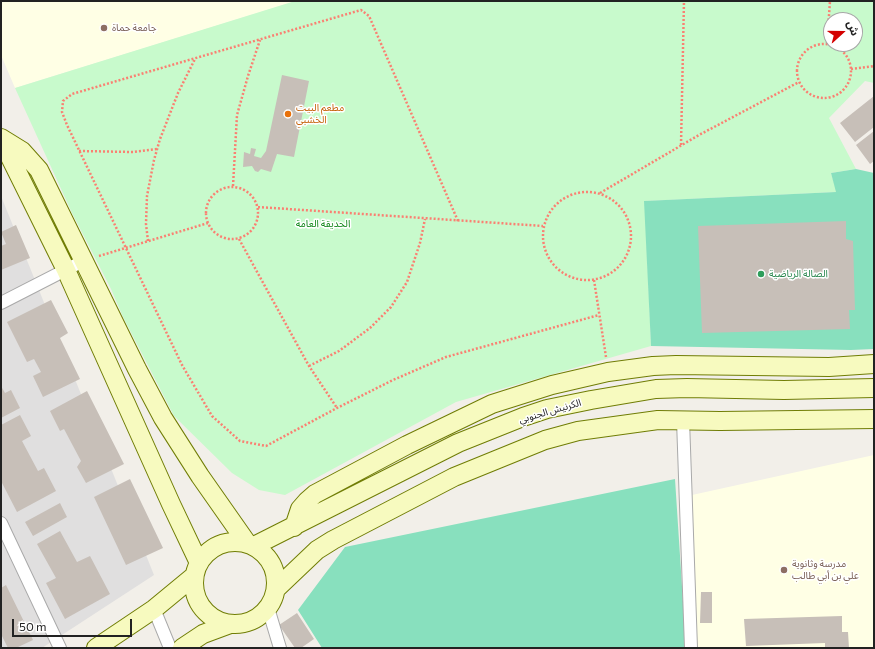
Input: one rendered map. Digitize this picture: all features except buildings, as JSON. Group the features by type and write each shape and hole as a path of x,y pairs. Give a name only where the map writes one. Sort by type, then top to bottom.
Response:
{"main road":[{"path":"1,138 22,151 39,170 46,181 83,261 163,418 200,476 250,545 267,557 275,572 276,589"},
{"path":"1,138 66,270 171,504 197,569 195,592 202,607 215,618 230,624"},
{"path":"294,527 300,509 315,494 407,445 492,404 552,385 608,372 676,364 829,367 874,364"},
{"name":"الكرنيش الجنوبي","path":"250,545 294,527 458,443 523,417 553,408 656,389 687,388 784,390 874,388"},
{"path":"182,648 202,634 230,624 251,621 268,608 276,589 317,550 333,540 454,476 545,440 578,431 658,420 720,421 874,419"},
{"path":"96,648 154,609 197,569 211,549 228,542 250,545"}],"street":[{"path":"1,303 83,261"},
{"path":"683,420 691,648"},
{"path":"1,523 60,648"},
{"path":"268,608 280,648"},
{"path":"154,609 170,648"}],"path":[{"path":"681,145 684,1"},
{"path":"829,12 830,1"},
{"path":"458,221 370,16 361,10 72,94 63,101 62,112 79,151 182,365 212,416 240,441 266,446 336,408 393,380 446,357 599,314"},
{"path":"233,186 237,115 260,39"},
{"path":"823,44 815,45 808,49 798,64 797,73 799,82 811,95 820,98 830,98 845,88 849,80 851,69 850,63 843,52"},
{"path":"148,241 146,224 147,196 157,149 178,93 195,58"},
{"path":"851,69 874,66"},
{"path":"600,193 681,145 799,82"},
{"path":"79,151 134,152 157,149"},
{"path":"233,186 249,192 255,199 258,207 259,216 256,224 251,231 239,239 227,239 219,236 212,230 208,223 206,214 210,198 216,191 224,187 233,186"},
{"path":"585,192 600,193 613,200 623,211 630,224 631,239 628,254 620,266 608,275 594,280 580,280 566,275 554,267 546,254 543,240 543,226 549,213 558,202 571,194 585,192"},
{"path":"258,207 543,226"},
{"path":"309,366 339,351 370,328 391,307 407,282 420,243 425,219"},
{"path":"83,261 208,223"},
{"path":"239,239 309,366 336,408"},
{"path":"594,280 608,372"}],"shaded area":[{"name":"جامعة حماة","path":"1,1 293,2 15,88 1,55"},
{"path":"1,196 154,575 42,648 1,648"},
{"name":"مدرسة وثانوية علي بن أبي طالب","path":"874,455 874,648 697,648 692,495"}],"green space":[{"name":"الحديقة العامة","path":"295,1 874,1 874,83 865,81 829,118 856,169 831,173 837,192 645,201 651,346 456,402 285,495 259,490 232,473 174,416 72,213 15,88"},
{"name":"الصالة الرياضية","path":"856,169 874,173 874,349 851,350 651,346 644,201 836,192 831,173"},
{"path":"675,479 686,648 322,648 298,610 345,547"}],"place":[{"name":"جامعة حماة","path":"104,28"},
{"name":"مطعم البيت الخشبي","path":"288,114"},
{"name":"الصالة الرياضية","path":"761,274"},
{"name":"مدرسة وثانوية علي بن أبي طالب","path":"784,570"}]}
